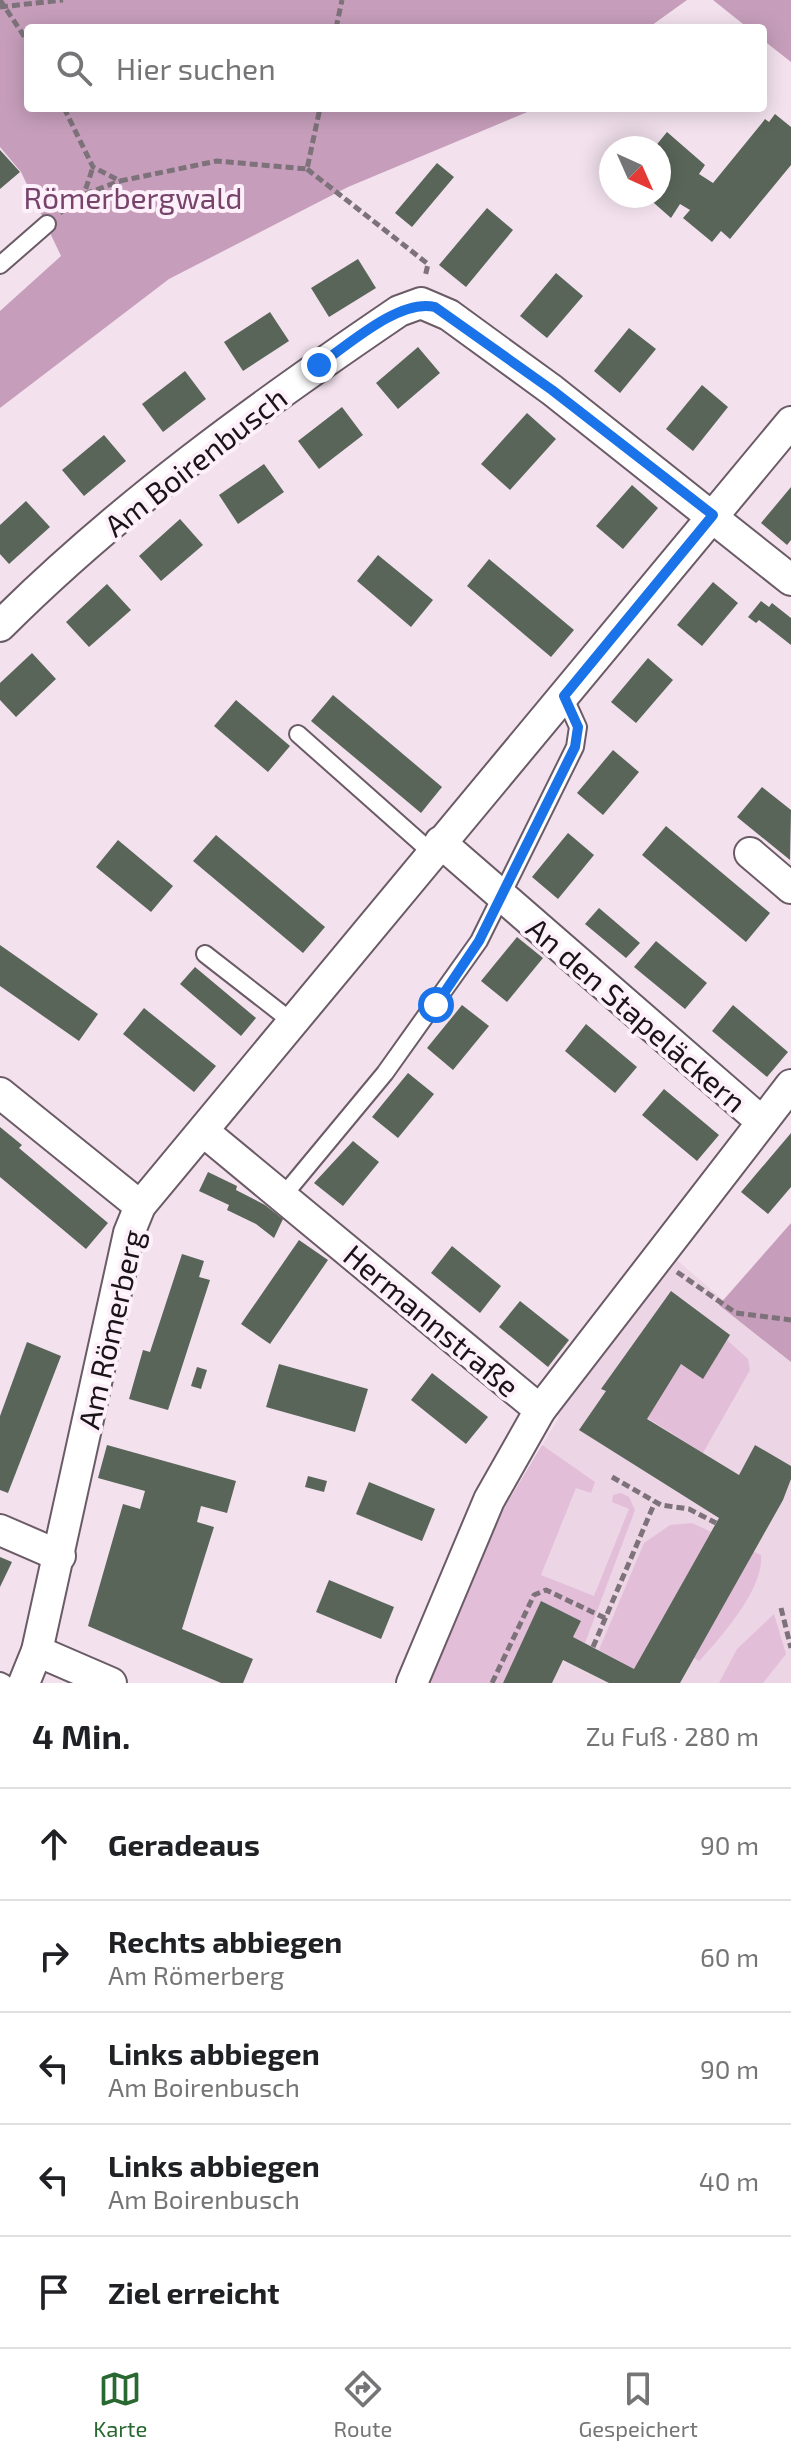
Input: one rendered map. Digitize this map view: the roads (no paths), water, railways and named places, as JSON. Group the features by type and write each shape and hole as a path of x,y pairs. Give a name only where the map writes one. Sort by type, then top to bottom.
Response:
{"street":[{"name":"Am Boirenbusch","path":"0,626 126,512 226,433 399,311 421,303 449,315 713,515"},
{"name":"Am Römerberg","path":"24,1683 37,1651 129,1233 140,1206 791,422"},
{"path":"713,515 791,580"},
{"name":"An den Stapeläckern","path":"435,847 501,897 762,1122"},
{"path":"750,853 791,888"},
{"name":"An den Stapeläckern","path":"540,1410 791,1085"},
{"path":"0,1093 140,1206"},
{"name":"Hermannstraße","path":"203,1131 540,1410 489,1500 412,1683"},
{"path":"0,1530 60,1556"},
{"path":"37,1651 111,1683"}],"lane":[{"path":"0,265 47,224"},
{"path":"283,1196 436,1005 479,941 575,747 578,727 564,696"},
{"path":"298,734 435,847"},
{"path":"205,954 291,1021"}],"park label":[{"name":"Römerbergwald","path":"133,197"}]}
